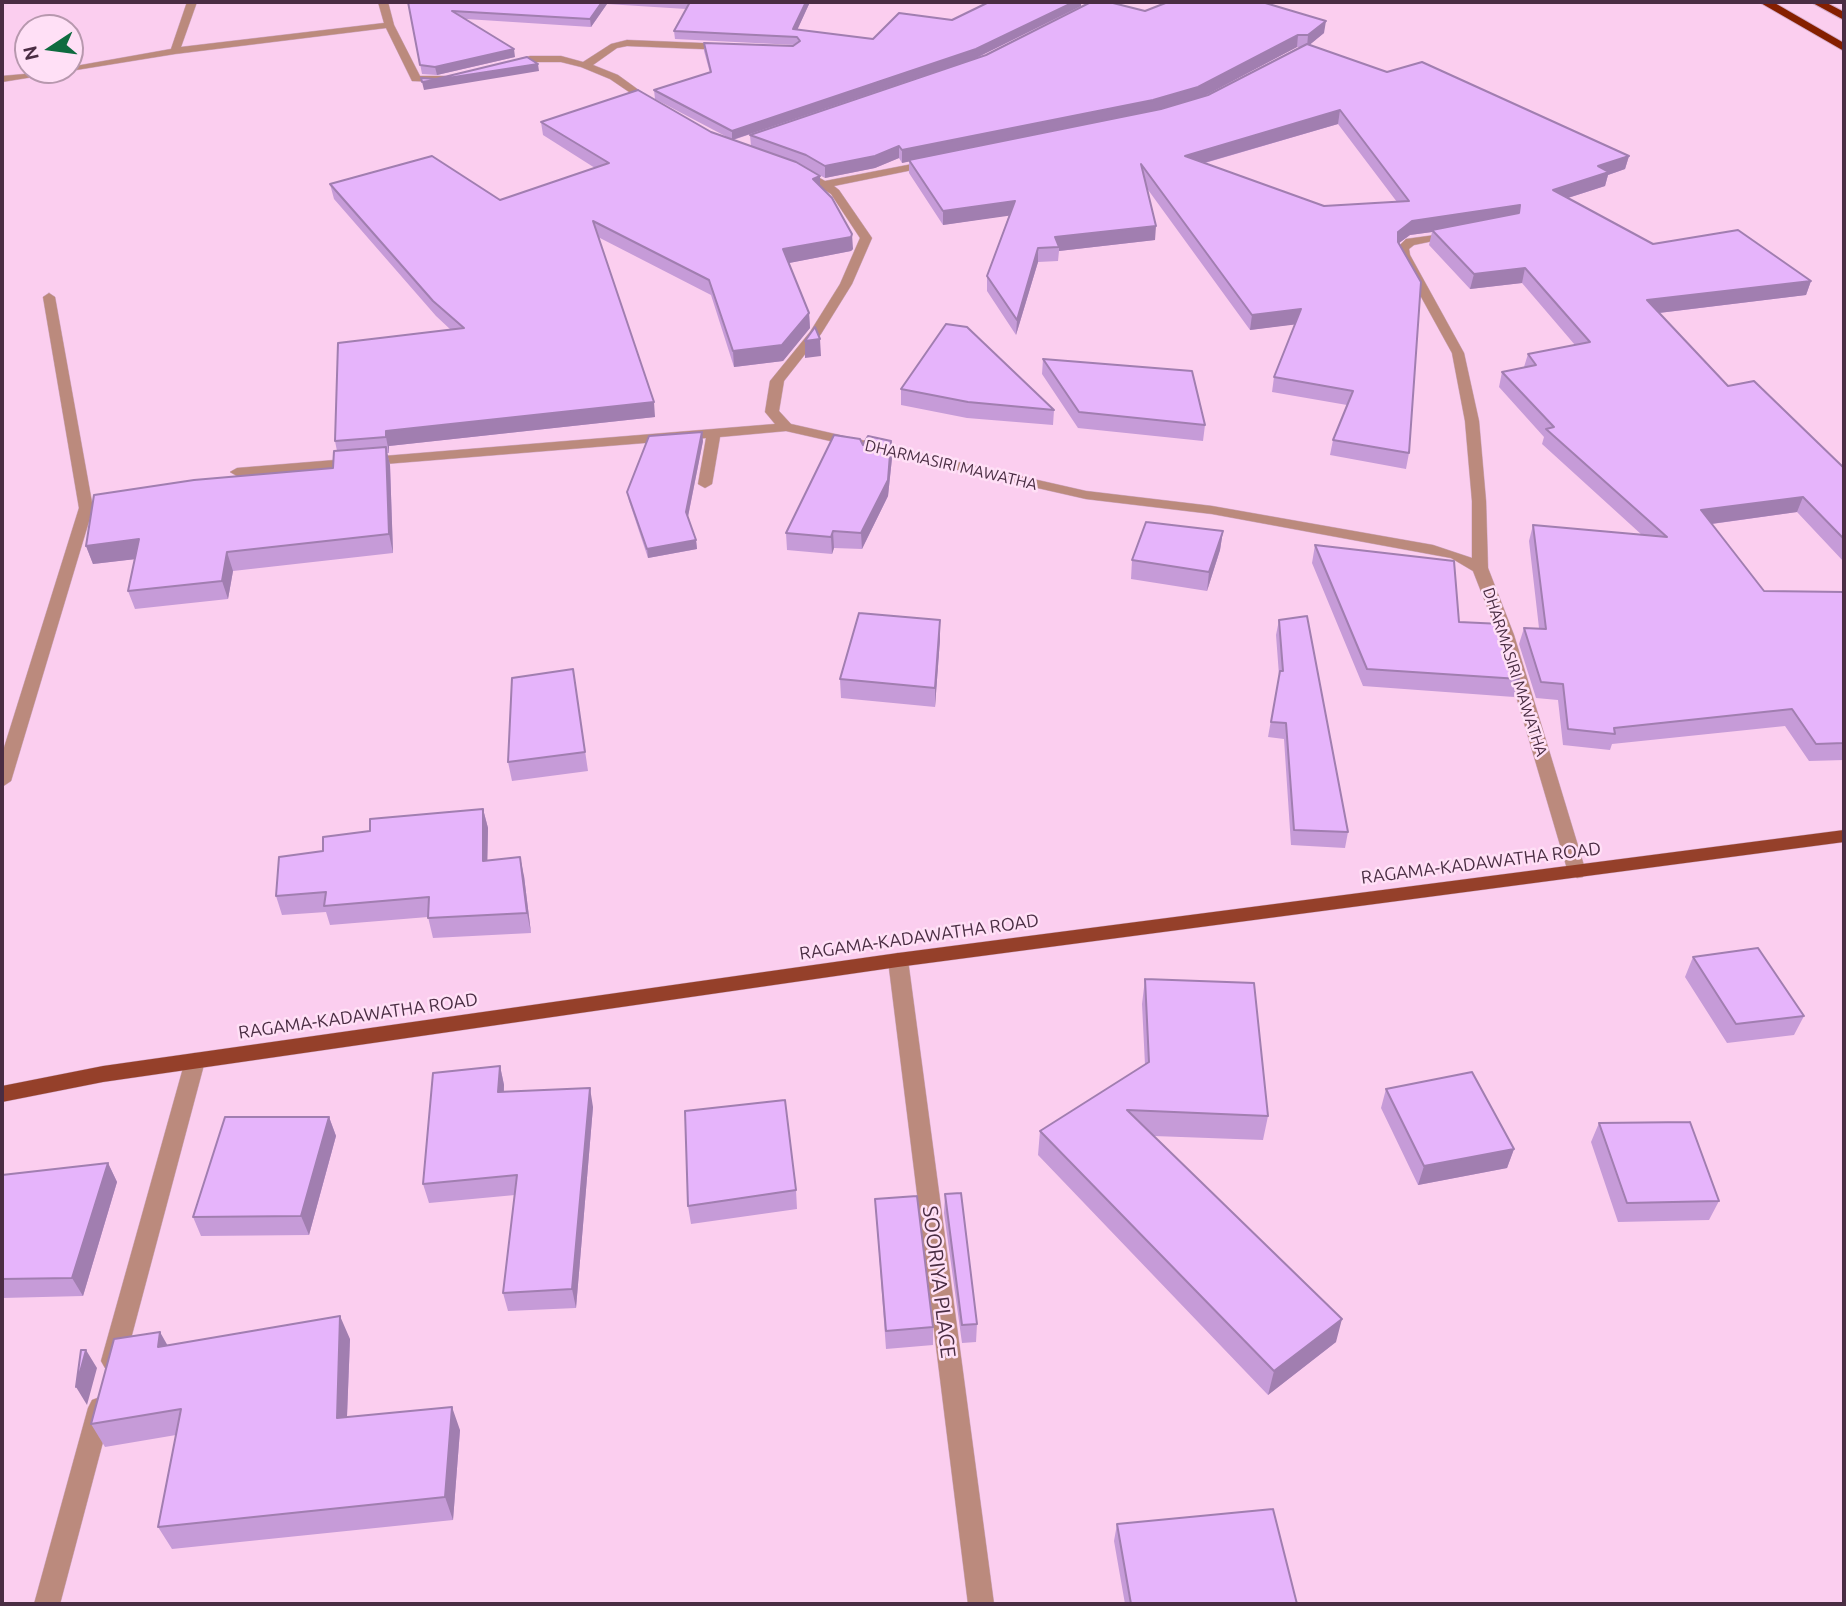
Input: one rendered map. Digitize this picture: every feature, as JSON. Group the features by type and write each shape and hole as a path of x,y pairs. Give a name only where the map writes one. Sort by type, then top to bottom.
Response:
{"highway":[{"path":"1765,2 1844,48"},
{"path":"1817,2 1844,17"}],"main road":[{"name":"RAGAMA-KADAWATHA ROAD","path":"2,1094 103,1073 898,960 1844,836"}],"street":[{"path":"175,51 192,2"},
{"path":"383,2 389,24 416,79 437,81 463,75"},
{"path":"84,67 175,51 389,24"},
{"path":"585,65 614,46 627,43 737,47"},
{"path":"490,68 530,59 561,59 585,65 614,77 662,112"},
{"path":"824,185 943,161"},
{"path":"786,427 772,412 777,381 815,334 846,284 866,238 835,192 790,168"},
{"path":"1473,230 1410,242 1404,248 1404,255 1458,353 1472,421 1479,501 1480,568"},
{"path":"2,781 86,508 50,297"},
{"name":"DHARMASIRI MAWATHA","path":"237,472 786,427 1086,495 1212,510 1455,555 1480,568 1506,635 1577,872"},
{"path":"705,484 714,433"},
{"name":"SOORIYA PLACE","path":"898,960 981,1604"},
{"path":"47,1604 195,1061"}],"building":[{"path":"408,2 602,2 590,19 452,11 514,49 435,67 420,65"},
{"path":"690,2 806,2 793,29 873,39 899,13 952,20 989,2 1074,2 976,49 732,131 654,90 711,72 704,43 793,46 800,41 797,37 674,31"},
{"path":"1091,2 1109,2 1145,11 1168,2 1262,2 1326,21 1308,35 1298,35 1198,87 1153,100 902,150 899,146 875,156 825,166 806,155 750,135 986,55"},
{"path":"1307,44 1387,72 1422,62 1629,156 1598,166 1609,172 1553,190 1653,244 1738,230 1811,281 1647,300 1728,386 1754,381 1844,468 1844,539 1803,497 1701,510 1764,591 1844,592 1844,743 1816,744 1792,709 1614,728 1615,734 1568,729 1563,684 1541,682 1524,628 1546,629 1533,525 1667,537 1546,429 1554,427 1502,372 1536,365 1528,354 1590,342 1525,268 1474,274 1432,230 1519,213 1520,205 1412,221 1398,232 1398,242 1421,282 1409,453 1333,440 1353,391 1274,377 1301,309 1252,315 1141,164 1156,226 1055,237 1059,247 1038,248 1017,320 987,276 1015,201 943,211 909,160 1161,109 1208,95","holes":["1340,110 1409,201 1324,206 1185,156"]},
{"path":"527,57 538,64 422,82 421,78 436,79"},
{"path":"638,90 711,132 796,162 820,176 813,179 832,198 852,234 851,237 783,249 809,313 782,345 733,351 709,280 593,221 654,402 386,431 386,437 335,441 338,343 464,328 433,301 330,184 432,156 500,200 609,163 541,122"},
{"path":"946,324 967,327 1054,410 968,402 901,389"},
{"path":"815,327 820,339 805,341"},
{"path":"1043,359 1192,371 1205,425 1079,412"},
{"path":"702,432 686,512 696,540 647,549 627,492 649,436"},
{"path":"834,435 860,439 863,445 868,436 891,441 888,480 861,533 833,531 831,537 786,533"},
{"path":"386,447 389,534 227,552 222,581 128,591 139,539 86,546 94,495 194,480 333,468 334,451"},
{"path":"1146,522 1223,531 1209,572 1132,560"},
{"path":"1315,545 1454,561 1459,622 1502,624 1519,679 1367,669"},
{"path":"859,613 940,620 935,688 840,679"},
{"path":"1307,616 1348,832 1294,830 1286,723 1271,722 1280,671 1283,671 1279,620"},
{"path":"573,669 585,752 508,762 512,678"},
{"path":"483,809 483,861 520,857 527,913 428,918 429,897 324,906 326,892 276,896 279,857 323,851 323,837 370,831 370,819"},
{"path":"1758,948 1804,1016 1736,1024 1693,957"},
{"path":"1145,979 1254,983 1268,1116 1127,1110 1342,1319 1274,1371 1040,1131 1149,1062"},
{"path":"500,1066 498,1092 590,1088 572,1289 503,1293 517,1175 423,1184 433,1073"},
{"path":"1472,1072 1514,1149 1424,1166 1386,1089"},
{"path":"785,1100 796,1190 688,1206 685,1111"},
{"path":"225,1117 329,1117 301,1216 193,1217"},
{"path":"1690,1122 1719,1201 1627,1203 1599,1123"},
{"path":"108,1163 72,1278 2,1279 2,1175"},
{"path":"961,1193 977,1324 962,1325 945,1194"},
{"path":"917,1196 933,1327 886,1331 875,1199"},
{"path":"340,1316 337,1418 452,1407 445,1497 158,1527 181,1409 91,1424 114,1339 160,1332 158,1347"},
{"path":"81,1350 86,1350 76,1387"},
{"path":"1273,1509 1297,1604 1131,1604 1117,1524"}]}
